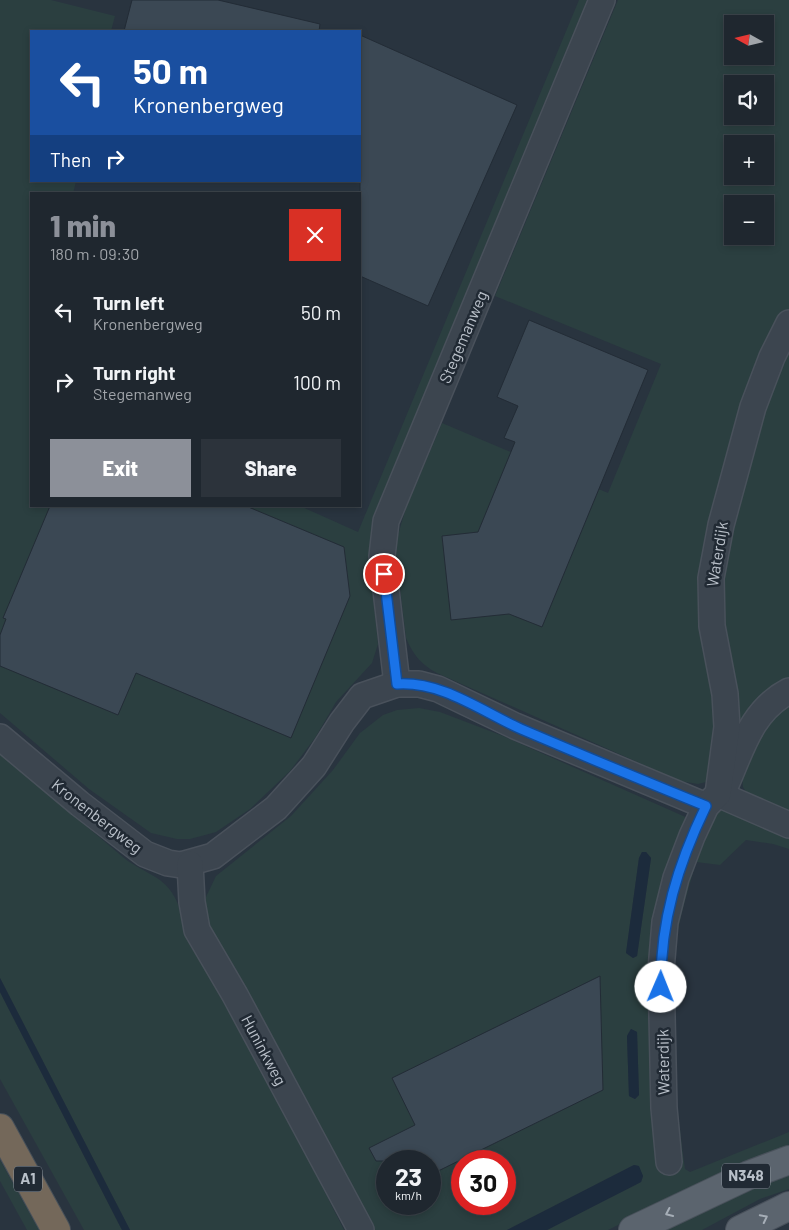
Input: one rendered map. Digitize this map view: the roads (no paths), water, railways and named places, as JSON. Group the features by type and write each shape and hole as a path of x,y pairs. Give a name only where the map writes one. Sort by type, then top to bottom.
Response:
{"highway":[{"name":"A1","path":"0,1128 56,1230"}],"main road":[{"name":"N348","path":"633,1230 749,1175 789,1160"},
{"name":"N348","path":"740,1230 789,1206"}],"street":[{"name":"Stegemanweg","path":"397,684 382,556 386,521 602,0"},
{"name":"Waterdijk","path":"669,1162 664,1108 662,945 676,878 692,836 712,800 727,727 725,694 712,626 711,578 721,525 753,407 772,357 789,322"},
{"name":"Kronenbergweg","path":"0,737 80,804 145,854 168,863 190,864 213,856 276,808 314,766 347,715 362,696 397,684 419,684 438,689 515,726 712,800"},
{"path":"789,691 767,706 755,721 745,737 724,789 712,800 789,825"},
{"name":"Huninkweg","path":"190,864 192,902 197,930 235,995 360,1230"}],"water":[{"path":"642,852 646,852 651,858 637,956 633,958 626,953 639,858"},
{"path":"0,978 130,1230 122,1230 0,992"},
{"path":"631,1029 637,1032 639,1095 635,1099 629,1096 627,1036"},
{"path":"634,1165 639,1166 643,1176 641,1182 547,1230 507,1230"}]}
